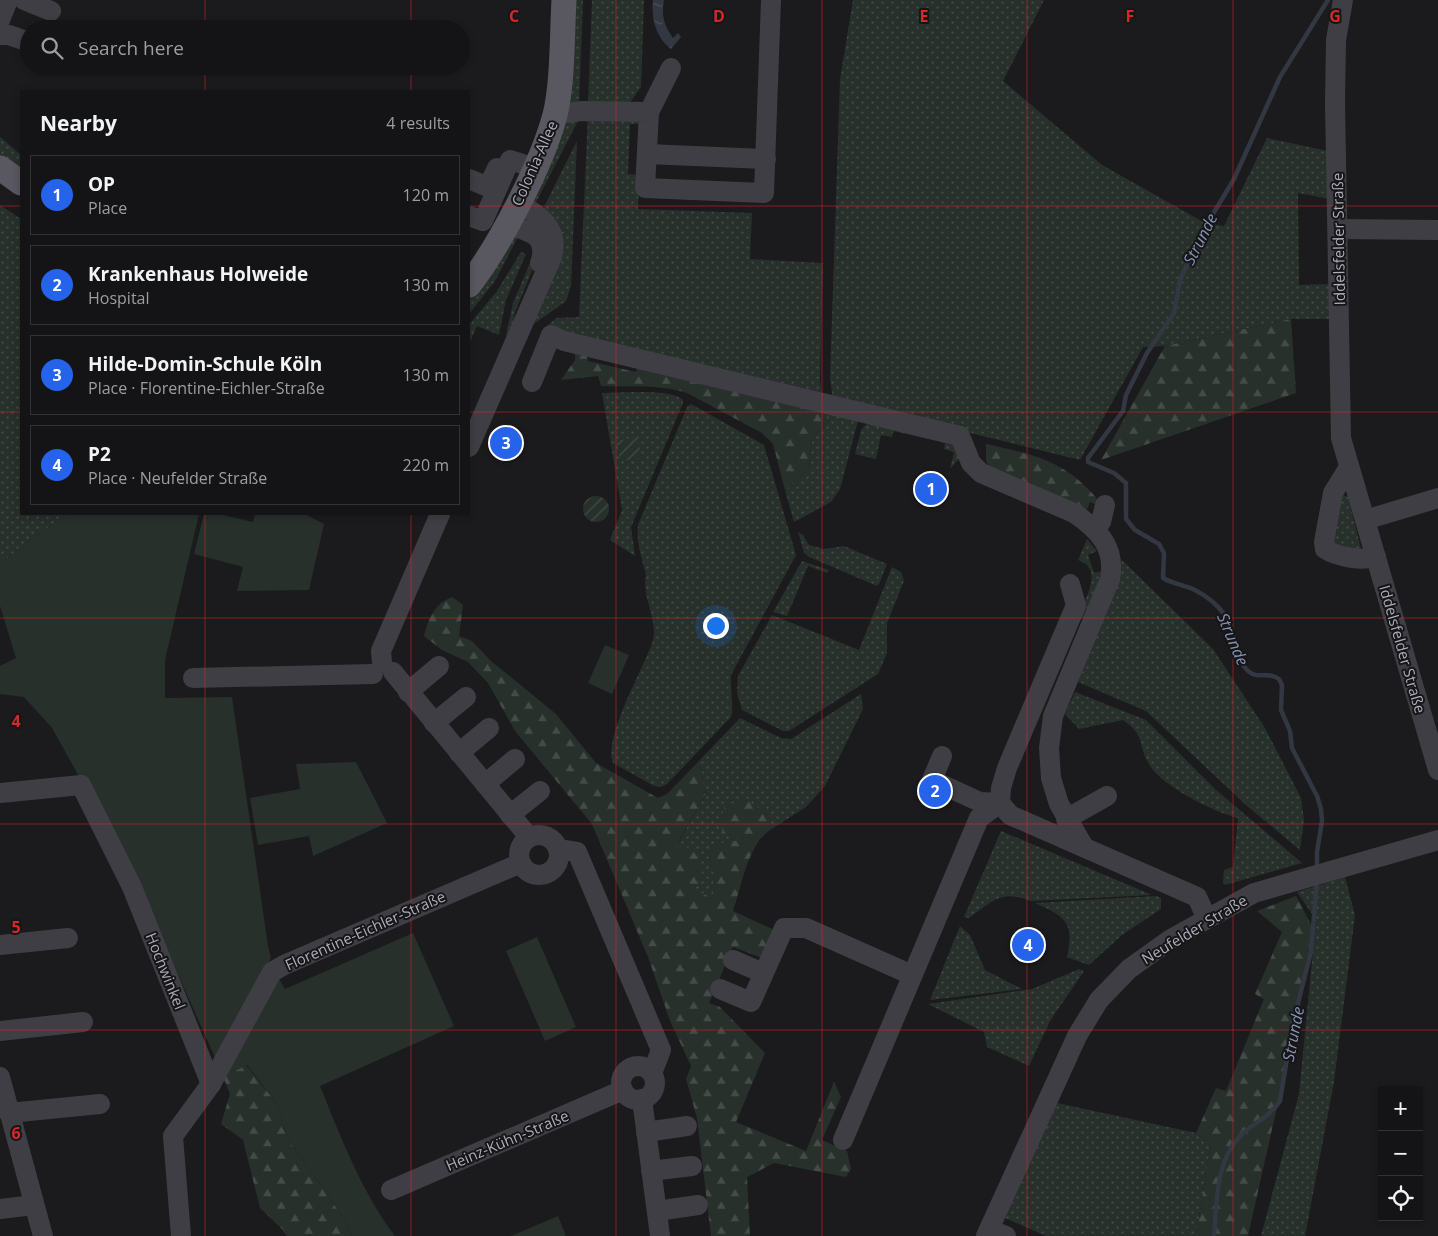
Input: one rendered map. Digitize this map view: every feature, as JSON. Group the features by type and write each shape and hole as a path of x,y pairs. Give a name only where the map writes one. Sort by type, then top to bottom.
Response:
{"main road":[{"name":"Colonia-Allee","path":"470,284 480,271 518,203 535,168 555,114 564,0"},
{"path":"0,168 20,182"}],"street":[{"path":"0,20 8,0"},
{"path":"24,0 52,11"},
{"path":"671,68 649,112 646,188 764,193 771,0"},
{"name":"Iddelsfelder Straße","path":"1341,5 1336,40 1335,102 1341,438 1438,770"},
{"path":"0,35 9,35 20,39"},
{"path":"555,114 583,111 649,112"},
{"path":"647,154 766,159"},
{"path":"470,179 488,187 503,158 535,168"},
{"path":"470,216 483,221 510,160"},
{"path":"470,445 552,257 554,237 548,226 535,212 518,203"},
{"path":"506,224 531,232 540,239 543,247 533,299"},
{"path":"1338,228 1438,230"},
{"path":"532,382 551,335 564,340 960,436 971,463 981,474 1074,513 1095,529 1103,537 1110,553 1110,579 1053,716 1049,748 1051,778 1066,819 1084,847"},
{"path":"1350,467 1333,494 1324,542 1325,548 1331,553 1368,559 1376,557"},
{"path":"1365,520 1438,498"},
{"path":"1095,529 1101,522 1105,505"},
{"path":"382,670 381,651 440,515"},
{"path":"1070,584 1076,605 1007,768 1001,788 1000,803 1010,816 1197,897 1207,918"},
{"path":"408,692 439,666"},
{"path":"193,678 382,670 408,692 529,837"},
{"path":"434,723 466,697"},
{"path":"459,753 489,728"},
{"path":"942,756 932,780 980,802 1000,803"},
{"path":"485,784 515,759"},
{"name":"Hochwinkel","path":"0,793 82,785 132,887 210,1084"},
{"path":"510,815 540,791"},
{"path":"1066,819 1107,796"},
{"path":"843,1140 979,818 1000,803"},
{"path":"540,834 546,836 555,843 558,849 558,862 549,872 543,874 530,872 521,863 521,846 529,837 540,834"},
{"name":"Neufelder Straße","path":"994,1234 1077,1036 1099,1000 1129,969 1149,953 1207,918 1254,893 1438,840"},
{"path":"558,849 577,852 615,947 661,1050 652,1074 655,1086 648,1096 642,1099 631,1098 623,1090 622,1078 630,1068 642,1066 652,1074"},
{"name":"Florentine-Eichler-Straße","path":"210,1084 272,972 284,965 521,863"},
{"path":"720,989 751,1002 784,928 806,928 912,975"},
{"path":"0,945 68,938"},
{"path":"733,960 763,973"},
{"path":"0,1031 83,1022"},
{"path":"0,1077 43,1236"},
{"path":"181,1236 173,1136 210,1084"},
{"name":"Heinz-Kühn-Straße","path":"391,1190 623,1090"},
{"path":"642,1099 660,1236"},
{"path":"9,1113 100,1104"},
{"path":"646,1132 687,1126"},
{"path":"651,1171 692,1166"},
{"path":"0,1209 34,1205"},
{"path":"657,1211 698,1205"}],"green space":[{"path":"574,0 583,0 579,105 568,100"},
{"path":"592,0 644,0 641,87 629,104 588,104"},
{"path":"853,0 1044,0 1003,81 1102,165 1205,223 1224,226 1267,138 1328,151 1330,199 1298,193 1299,285 1333,284 1332,319 1291,319 1165,346 1143,347 1080,460 833,399 830,378 840,79"},
{"path":"588,114 634,117 641,124 630,124 628,174 639,175 638,209 752,213 750,259 823,263 820,381 822,396 543,330 556,318 579,317"},
{"path":"564,118 578,121 534,206 532,202"},
{"path":"0,137 20,154 20,175 0,160"},
{"path":"577,141 571,286 566,301 534,324 541,213"},
{"path":"0,205 20,218 20,515 65,515 0,563"},
{"path":"519,235 495,281 470,313 470,299 485,278 505,240"},
{"path":"530,241 538,256 515,312 510,338 506,336 513,303 533,256"},
{"path":"521,252 526,254 506,300 499,335 477,326 470,340 470,324 497,291"},
{"path":"1291,319 1296,393 1101,460 1165,346"},
{"path":"575,349 586,351 588,361 636,372 639,364 820,406 828,421 812,439 809,468 785,490 773,444 762,433 687,393 676,390 655,387 601,386 598,376 561,380 575,360"},
{"path":"602,393 657,393 677,396 683,400 631,527 635,556 610,540 622,510"},
{"path":"691,404 764,445 796,555 731,675 731,717 667,784 661,787 654,786 613,763 611,751 619,720 648,653 654,633 646,591 646,575 639,545 638,525 687,407"},
{"path":"820,406 859,417 840,489 831,502 794,522 785,490 809,468 812,439 828,421"},
{"path":"870,420 953,441 960,458 950,469 954,452 944,449 945,443 893,431 892,437 881,435 876,459 855,454 861,430"},
{"path":"638,437 641,458 620,461 617,441"},
{"path":"986,444 1028,454 1052,463 1076,478 1087,488 1097,499 1099,506 1090,502 1086,512 990,471 986,460"},
{"path":"1342,495 1348,497 1361,549 1333,548 1338,497"},
{"path":"596,496 605,500 609,509 605,518 596,522 587,518 583,509 587,500"},
{"path":"65,515 199,515 165,660 165,698 232,697 271,958 217,1062 134,875 52,728 24,697 0,694 0,666 16,658 0,606 0,563"},
{"path":"204,515 223,515 253,522 255,515 307,515 324,524 309,590 237,591 243,567 194,554"},
{"path":"798,532 803,535 809,545 824,549 844,546 887,564 879,584 877,586 809,557 804,553"},
{"path":"1087,539 1097,551 1088,555 1094,573 1102,571 1085,619 1078,616 1091,585 1092,577 1086,564 1078,560"},
{"path":"1122,560 1213,649 1265,728 1301,798 1304,820 1300,850 1246,805 1146,711 1078,682 1113,593"},
{"path":"802,561 829,570 827,573 808,566 787,616 773,612"},
{"path":"892,567 901,572 904,581 887,623 887,653 878,674 789,731 783,731 742,710 737,693 738,676 772,615 859,650"},
{"path":"452,597 463,605 459,636 472,641 491,661 556,714 596,763 658,798 667,794 695,765 701,768 705,795 676,846 690,848 702,861 702,877 694,890 713,898 713,872 709,855 715,844 742,840 723,833 720,820 725,806 744,799 762,810 771,820 770,830 756,846 746,867 733,911 779,932 765,959 733,947 709,1003 720,1007 765,1053 736,1122 806,1151 834,1082 841,1097 822,1140 847,1151 851,1169 846,1177 774,1163 747,1177 750,1236 711,1236 697,1118 686,1079 691,1066 670,1021 648,957 592,824 515,731 488,683 468,662 442,650 424,636 433,612"},
{"path":"605,645 629,655 612,694 588,683"},
{"path":"1075,692 1146,720 1215,789 1302,863 1225,885 1223,882 1224,870 1233,867 1238,818 1202,804 1165,781 1149,764 1138,735 1123,720 1079,729 1065,714"},
{"path":"861,694 863,709 825,786 806,807 770,830 771,820 762,810 744,840 709,855 713,872 713,898 693,890 676,847 705,795 701,768 695,765 740,718 781,738 791,739"},
{"path":"356,762 387,823 313,856 309,836 258,845 250,798 300,789 296,764"},
{"path":"1001,831 1152,895 1030,901 1011,896 997,899 969,918 964,917"},
{"path":"1345,877 1355,915 1334,1082 1305,1236 1261,1236 1299,1094 1316,920 1297,892"},
{"path":"1156,896 1161,898 1161,909 1122,935 1089,965 1067,957 1070,936 1065,922 1054,912 1035,903"},
{"path":"1296,896 1313,928 1311,956 1248,1236 1196,1236 1211,1144 1196,1133 1216,1088 1226,1091 1264,999 1255,994 1282,932 1257,911"},
{"path":"960,926 970,935 985,970 1022,989 930,1000"},
{"path":"413,933 454,1026 320,1086 362,1182 395,1236 352,1236 345,1220 288,1139 275,1101 247,1065 223,1077 278,977 285,989"},
{"path":"537,937 576,1027 545,1041 506,951"},
{"path":"1079,969 1084,971 1050,1021 1029,1066 987,1047 984,1032 928,1004 1032,989"},
{"path":"246,1065 275,1101 288,1139 345,1220 352,1236 287,1236 260,1208 243,1140 221,1124 230,1094 223,1077"},
{"path":"1057,1103 1196,1133 1211,1144 1196,1236 1046,1236 1005,1218"},
{"path":"558,1216 566,1236 511,1236"}],"water":[{"path":"653,0 664,0 663,15 667,29 673,38 678,33 681,37 671,49 658,33 654,21"}],"waterway":[{"name":"Strunde","path":"1317,870 1317,852 1322,821 1321,809 1317,796 1292,748 1290,731 1281,710 1282,685 1279,679 1269,675 1252,674 1248,671 1243,665 1228,621 1223,613 1207,597 1195,590 1163,578 1164,553 1159,544 1135,530 1126,519 1126,483 1114,473 1088,462 1088,458 1123,411 1126,395 1147,353 1174,313 1180,280 1201,234 1234,179 1280,77 1328,0"},
{"name":"Strunde","path":"1214,1236 1217,1197 1226,1158 1240,1136 1266,1116 1280,1101 1293,1022 1311,952 1317,880"}],"place":[{"name":"Hilde-Domin-Schule Köln","path":"506,443"},
{"name":"OP","path":"931,489"},
{"name":"Krankenhaus Holweide","path":"935,791"},
{"name":"P2","path":"1028,945"}]}
